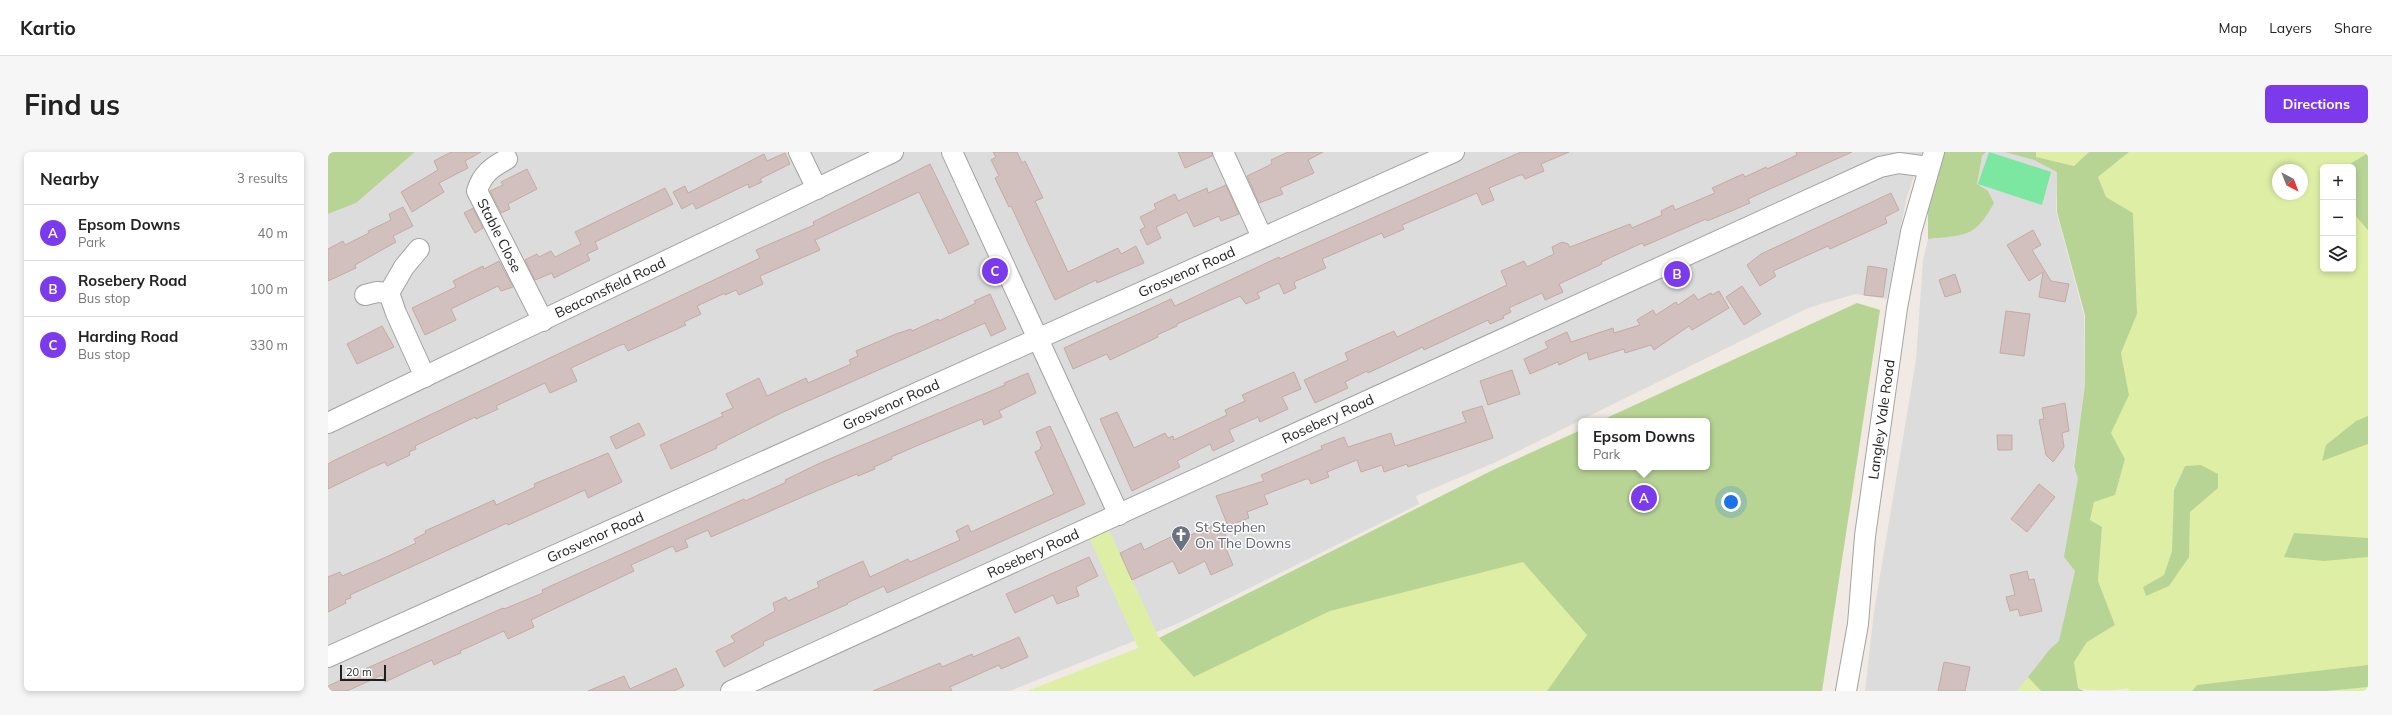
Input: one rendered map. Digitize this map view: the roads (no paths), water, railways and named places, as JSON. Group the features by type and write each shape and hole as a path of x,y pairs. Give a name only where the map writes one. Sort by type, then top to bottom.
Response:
{"street":[{"path":"799,152 817,189"},
{"name":"Beaconsfield Road","path":"328,423 893,152"},
{"path":"952,152 1039,338 1119,515"},
{"path":"1223,152 1262,238"},
{"name":"Grosvenor Road","path":"328,657 1454,152"},
{"name":"Stable Close","path":"507,159 490,168 481,180 477,191 543,321"},
{"name":"Rosebery Road","path":"731,691 1880,167 1898,163 1931,160"},
{"name":"Langley Vale Road","path":"1846,691 1858,624 1865,536 1897,308 1911,232 1931,160"},
{"path":"418,249 404,267 389,293 396,313 425,377"},
{"path":"365,295 377,292 389,293"}],"place":[{"name":"Harding Road","path":"995,271"},
{"name":"Rosebery Road","path":"1677,274"},
{"name":"Epsom Downs","path":"1644,498"},
{"name":"St Stephen On The Downs","path":"1181,552"}]}
